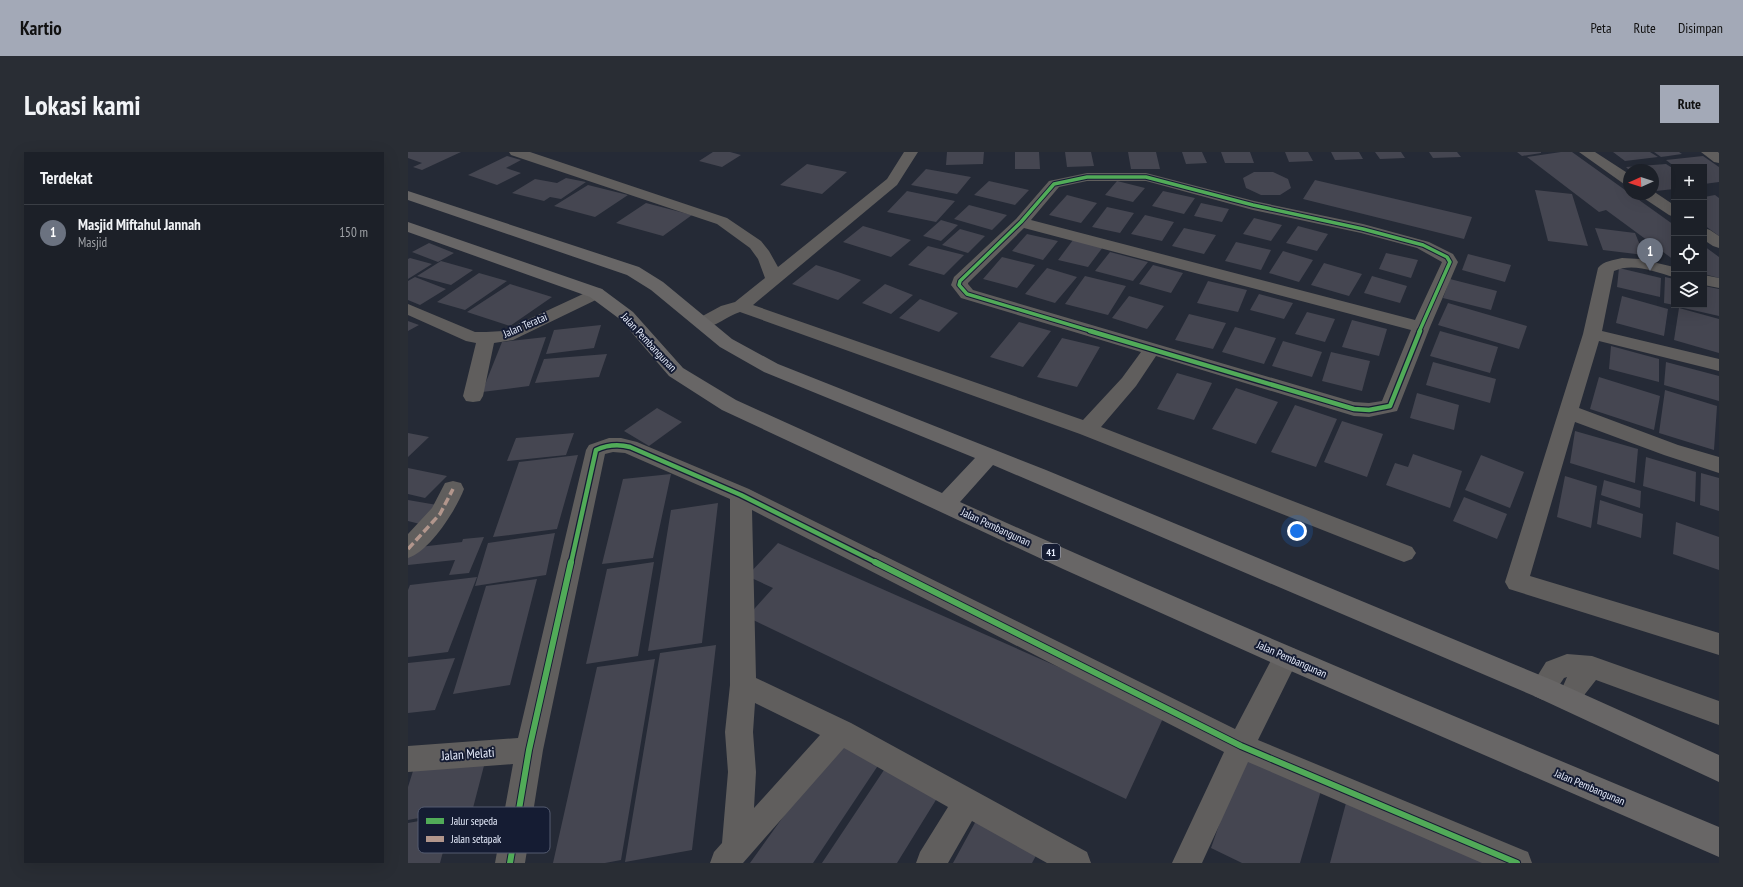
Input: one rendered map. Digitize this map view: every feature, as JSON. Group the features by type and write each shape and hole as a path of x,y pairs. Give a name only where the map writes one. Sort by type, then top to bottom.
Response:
{"highway":[{"path":"408,195 632,271 657,286 726,343 772,368 989,456 1543,688 1719,769"},
{"name":"Jalan Pembangunan","path":"408,227 596,293 627,316 676,372 729,405 1286,657 1719,842"},
{"path":"945,504 989,456"}],"street":[{"path":"516,152 722,221 745,235 764,252 771,267 774,280"},
{"path":"703,323 727,310 741,306 774,280 892,182 911,152"},
{"path":"1586,152 1623,178"},
{"path":"1708,152 1719,159"},
{"path":"1087,177 1146,177 1253,205 1363,229 1423,245 1447,257 1450,262 1421,327 1390,406 1370,410 1354,409 967,294 959,285 960,281 1021,222 1054,184 1087,177"},
{"path":"1656,200 1671,210"},
{"path":"1021,222 1421,327"},
{"path":"1707,235 1719,243"},
{"path":"1671,271 1629,261 1615,263 1606,268 1592,334 1517,582 1719,644"},
{"path":"1707,281 1719,283"},
{"name":"Jalan Teratai","path":"408,309 472,337 486,338 506,336 596,293"},
{"path":"741,306 1087,430 1404,553"},
{"path":"1592,334 1719,365"},
{"path":"473,396 486,338"},
{"path":"1087,430 1129,382 1152,349"},
{"path":"1569,412 1671,450 1719,465"},
{"path":"519,807 529,750 596,450 609,445 619,444 630,447 741,495 1241,746 1517,863"},
{"path":"408,549 440,514 453,489"},
{"path":"731,855 742,772 739,732 743,685 741,495"},
{"path":"1187,863 1241,746 1286,657"},
{"path":"1543,688 1554,670 1567,665 1592,668 1719,713"},
{"path":"1570,700 1573,689 1582,677 1592,668"},
{"path":"743,685 841,732 1076,863"},
{"path":"731,855 841,732"},
{"name":"Jalan Melati","path":"408,759 529,750"},
{"path":"931,863 967,802"},
{"path":"510,863 512,853"}],"building":[{"path":"408,152 461,152 422,170 413,167 422,163 408,158"},
{"path":"713,152 730,152 741,155 722,167 699,161"},
{"path":"947,152 984,152 983,164 946,165"},
{"path":"1015,152 1039,152 1040,169 1015,169"},
{"path":"1065,152 1091,152 1094,166 1067,167"},
{"path":"1128,152 1156,152 1160,169 1131,169"},
{"path":"1182,152 1202,152 1207,163 1186,164"},
{"path":"1221,152 1250,152 1254,163 1225,163"},
{"path":"1285,152 1308,152 1313,161 1289,162"},
{"path":"1331,152 1359,152 1363,159 1335,160"},
{"path":"1375,152 1401,152 1405,158 1380,159"},
{"path":"1429,152 1457,152 1461,157 1433,158"},
{"path":"1517,152 1541,152 1541,153 1522,156"},
{"path":"1561,152 1572,152 1623,188 1623,200 1639,200 1671,223 1671,258 1606,210 1599,212 1527,157"},
{"path":"1613,152 1650,152 1658,157 1625,161"},
{"path":"1654,152 1679,152 1682,154 1661,157"},
{"path":"507,156 521,160 506,168 521,173 497,185 468,175"},
{"path":"1703,156 1719,167 1719,182 1707,184 1707,164 1671,164 1666,160"},
{"path":"807,164 847,172 822,194 780,185"},
{"path":"1666,164 1671,167 1671,189 1659,191 1659,165"},
{"path":"926,169 971,177 957,194 911,185"},
{"path":"1254,172 1273,172 1288,179 1291,188 1280,195 1261,195 1246,188 1243,178"},
{"path":"566,178 586,182 561,199 550,197 544,201 512,193 535,179 557,183"},
{"path":"1315,180 1472,217 1464,239 1303,199"},
{"path":"989,181 1029,190 1015,205 974,195"},
{"path":"1117,181 1145,188 1133,202 1105,195"},
{"path":"588,185 628,195 595,217 554,206"},
{"path":"1535,190 1572,194 1588,246 1548,241"},
{"path":"907,191 955,201 936,222 887,212"},
{"path":"1163,191 1195,198 1184,214 1152,206"},
{"path":"1067,195 1097,203 1081,223 1049,215"},
{"path":"1715,195 1719,198 1719,236 1707,227 1707,196"},
{"path":"646,203 692,215 663,236 616,223"},
{"path":"1201,203 1229,209 1222,222 1194,216"},
{"path":"969,205 1007,215 992,230 954,219"},
{"path":"1107,207 1134,213 1120,233 1092,227"},
{"path":"1145,215 1174,222 1162,241 1131,234"},
{"path":"1254,218 1282,225 1271,241 1243,234"},
{"path":"941,220 958,225 941,241 923,236"},
{"path":"863,226 911,240 891,257 843,242"},
{"path":"1298,226 1328,234 1317,251 1286,243"},
{"path":"1184,228 1216,235 1204,254 1172,246"},
{"path":"1595,228 1635,233 1644,255 1603,250"},
{"path":"960,229 985,236 968,253 942,245"},
{"path":"1027,234 1058,241 1043,260 1012,251"},
{"path":"1073,240 1103,247 1088,267 1058,260"},
{"path":"1236,242 1271,250 1261,270 1225,261"},
{"path":"429,243 454,253 438,262 412,252"},
{"path":"928,246 964,255 944,275 908,265"},
{"path":"1707,248 1719,257 1719,278 1707,275"},
{"path":"1283,251 1313,260 1299,282 1269,273"},
{"path":"1110,252 1148,262 1133,281 1095,271"},
{"path":"1386,253 1418,260 1411,278 1379,269"},
{"path":"1468,254 1511,265 1505,282 1462,270"},
{"path":"1002,257 1035,265 1017,288 983,279"},
{"path":"410,258 432,264 408,279 408,259"},
{"path":"441,261 473,270 451,285 417,276"},
{"path":"1324,263 1362,274 1349,296 1311,285"},
{"path":"816,265 861,280 838,300 792,284"},
{"path":"1153,265 1183,273 1171,293 1139,284"},
{"path":"1047,268 1077,277 1055,303 1025,294"},
{"path":"1619,268 1661,278 1660,297 1617,287"},
{"path":"479,273 507,281 465,310 437,302"},
{"path":"1085,276 1126,286 1108,315 1065,304"},
{"path":"1372,276 1407,286 1400,303 1364,293"},
{"path":"415,277 446,289 420,305 408,300 408,281"},
{"path":"1665,277 1671,278 1671,304 1664,303"},
{"path":"1450,279 1497,291 1491,310 1443,298"},
{"path":"1208,281 1247,290 1238,312 1197,303"},
{"path":"510,284 552,297 510,326 467,312"},
{"path":"885,284 913,295 891,314 862,303"},
{"path":"1707,287 1719,289 1719,316 1684,308 1707,308"},
{"path":"1259,294 1293,303 1284,319 1250,310"},
{"path":"1129,296 1164,306 1147,329 1112,318"},
{"path":"1622,296 1668,309 1664,336 1616,323"},
{"path":"920,299 958,313 939,332 899,318"},
{"path":"1448,303 1527,326 1519,349 1438,325"},
{"path":"1679,308 1719,319 1719,353 1674,340"},
{"path":"1307,312 1335,319 1325,342 1295,334"},
{"path":"1189,314 1226,323 1213,349 1175,340"},
{"path":"1352,320 1387,329 1379,356 1342,347"},
{"path":"408,321 419,325 408,331"},
{"path":"1019,322 1051,331 1023,367 990,357"},
{"path":"601,325 594,348 546,354 554,330"},
{"path":"1235,327 1276,338 1264,364 1222,352"},
{"path":"1440,331 1498,347 1490,373 1430,356"},
{"path":"546,337 529,386 482,392 502,342"},
{"path":"1062,338 1100,347 1077,387 1037,377"},
{"path":"1283,341 1322,352 1312,377 1272,366"},
{"path":"1611,346 1659,359 1659,382 1609,369"},
{"path":"1331,352 1370,361 1362,391 1322,381"},
{"path":"607,354 599,377 535,383 544,359"},
{"path":"1433,362 1496,379 1490,403 1426,385"},
{"path":"1666,362 1719,376 1719,401 1664,385"},
{"path":"1177,373 1212,383 1194,420 1157,409"},
{"path":"1599,377 1660,396 1654,430 1590,409"},
{"path":"1236,388 1278,402 1256,444 1212,429"},
{"path":"1665,390 1717,406 1714,450 1659,433"},
{"path":"1417,393 1459,405 1454,430 1410,418"},
{"path":"1295,405 1337,419 1316,467 1271,452"},
{"path":"657,408 682,422 649,446 624,431"},
{"path":"1342,421 1383,434 1367,477 1324,462"},
{"path":"1575,431 1638,449 1635,483 1570,463"},
{"path":"408,433 429,437 408,457"},
{"path":"574,433 566,455 507,461 516,438"},
{"path":"1413,454 1462,471 1450,508 1386,485 1395,463 1408,467"},
{"path":"578,455 557,529 493,537 519,462"},
{"path":"1481,455 1524,472 1510,508 1465,490"},
{"path":"1646,457 1696,472 1695,502 1643,486"},
{"path":"408,468 447,476 425,498 408,494"},
{"path":"1701,473 1719,478 1719,511 1700,505"},
{"path":"671,474 653,558 602,564 623,479"},
{"path":"1565,476 1597,486 1591,528 1557,517"},
{"path":"1604,480 1641,491 1640,508 1601,495"},
{"path":"1464,497 1507,514 1497,539 1453,521"},
{"path":"408,500 437,505 420,524 408,521"},
{"path":"1600,500 1643,514 1641,538 1597,524"},
{"path":"718,503 702,643 648,651 671,510"},
{"path":"1676,522 1719,537 1719,570 1673,554"},
{"path":"555,533 546,575 475,586 488,543"},
{"path":"484,537 469,573 449,575 455,560 408,565 408,554 411,548 462,542 463,539"},
{"path":"778,543 1165,714 1126,799 747,617 773,588 747,576"},
{"path":"654,562 638,656 586,664 607,569"},
{"path":"477,577 448,652 408,657 408,590 410,585"},
{"path":"537,579 510,685 453,694 486,586"},
{"path":"716,645 692,850 625,862 660,653"},
{"path":"455,658 435,710 408,713 408,663"},
{"path":"655,659 621,860 605,863 553,863 597,667"},
{"path":"837,742 879,764 813,863 750,863"},
{"path":"1244,754 1322,787 1300,863 1242,863 1211,848"},
{"path":"486,758 473,807 418,807 418,818 408,820 408,787 413,771"},
{"path":"886,767 939,795 897,863 822,863"},
{"path":"1346,803 1486,863 1330,863"},
{"path":"977,819 1039,850 1032,863 953,863"},
{"path":"418,821 418,853 443,853 440,863 408,863 408,823"}],"marked path":[{"path":"408,549 440,514 453,489"}],"cycle path":[{"path":"1087,177 1146,177 1253,205 1363,229 1423,245 1447,257 1450,262 1421,327 1390,406 1369,410 1354,409 967,294 959,285 960,281 1021,222 1054,184 1087,177"},
{"path":"519,807 529,750 596,450 609,446 621,445 630,447 741,495 1241,746 1517,863"},
{"path":"510,863 512,853"}],"place":[{"name":"Masjid Miftahul Jannah","path":"1650,271"}]}
